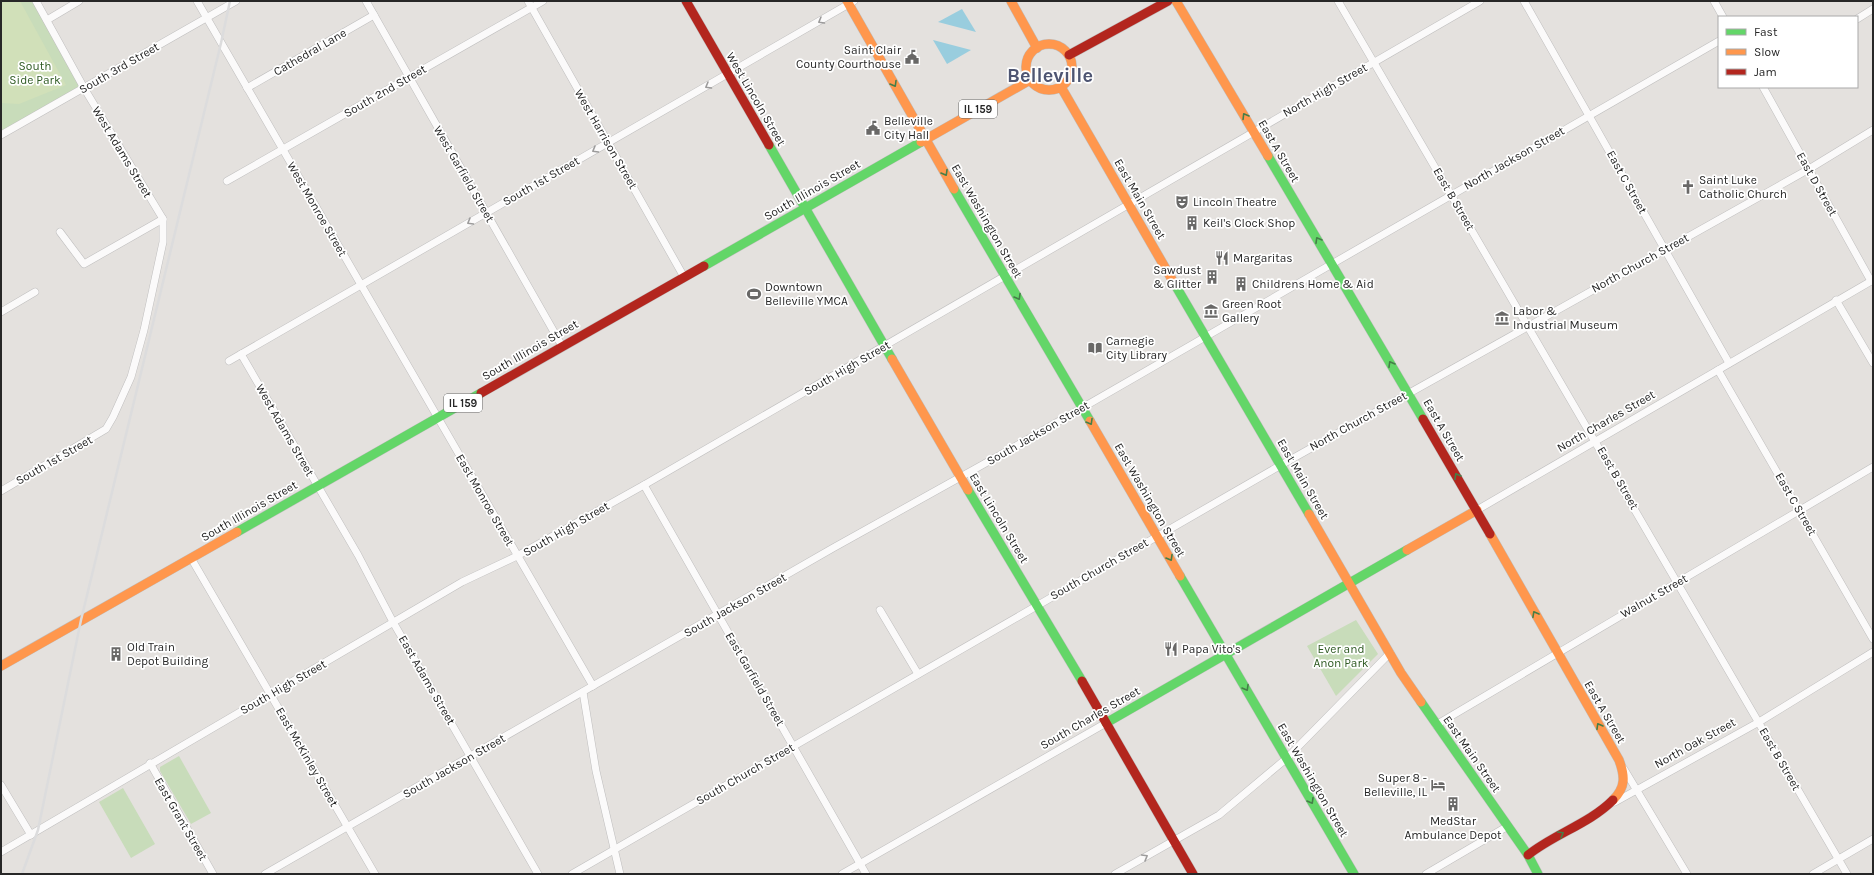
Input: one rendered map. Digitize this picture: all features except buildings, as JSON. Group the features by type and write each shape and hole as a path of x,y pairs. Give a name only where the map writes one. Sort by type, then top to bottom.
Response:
{"main road":[{"name":"West Lincoln Street","path":"686,1 804,208"},
{"path":"1011,1 1037,48"},
{"path":"1069,55 1168,1"},
{"name":"East A Street","path":"1176,1 1408,393 1619,760"},
{"name":"East Washington Street","path":"850,2 925,139 1354,874"},
{"path":"1048,44 1056,45 1069,55 1072,71 1069,79 1061,87 1050,90 1042,89 1030,80 1026,65 1028,57 1037,48 1048,44"},
{"name":"South Illinois Street","path":"1,666 1030,80"},
{"name":"East Main Street","path":"1061,87 1350,583 1401,674 1528,855 1538,874"},
{"name":"East Lincoln Street","path":"804,208 960,477 1038,605 1175,840 1193,874"},
{"name":"North Charles Street","path":"1350,583 1476,510"},
{"name":"South Charles Street","path":"1106,723 1350,583"},
{"path":"1606,808 1621,793 1624,786 1624,775 1619,760"},
{"name":"North Oak Street","path":"1528,855 1538,847 1606,808"}],"street":[{"name":"West Adams Street","path":"36,1 84,88 162,218"},
{"path":"47,20 79,1"},
{"name":"West Monroe Street","path":"197,1 437,417"},
{"name":"South 3rd Street","path":"1,135 236,1"},
{"name":"West Garfield Street","path":"366,1 562,346"},
{"name":"South 2nd Street","path":"227,181 409,77 530,4 543,1"},
{"name":"East B Street","path":"1338,1 1596,441 1847,874"},
{"name":"North High Street","path":"1129,203 1480,1"},
{"name":"East C Street","path":"1524,1 1729,363"},
{"path":"1714,1 1722,16"},
{"name":"South 1st Street","path":"228,361 609,143 850,2"},
{"name":"West Harrison Street","path":"530,4 684,277"},
{"path":"1858,18 1873,9"},
{"name":"Cathedral Lane","path":"247,88 374,15"},
{"name":"North Jackson Street","path":"1206,335 1718,42"},
{"name":"East D Street","path":"1764,88 1872,280"},
{"name":"North Church Street","path":"1281,464 1809,168 1873,130"},
{"name":"South High Street","path":"1,852 31,836 150,764 462,582 517,556 644,485 1006,277 1129,203"},
{"path":"60,232 84,264 162,218"},
{"name":"South 1st Street","path":"1,491 106,429 131,377 142,336 163,242 162,218"},
{"name":"North Charles Street","path":"1476,510 1872,280"},
{"path":"1,312 35,292"},
{"path":"1836,300 1873,363"},
{"name":"South Jackson Street","path":"265,874 1082,408 1206,335"},
{"name":"West Adams Street","path":"241,354 317,486"},
{"name":"East C Street","path":"1718,370 1873,639"},
{"name":"East Monroe Street","path":"437,417 593,686"},
{"name":"South Church Street","path":"572,874 1281,464"},
{"name":"Walnut Street","path":"1436,725 1557,652 1873,467"},
{"name":"East Garfield Street","path":"644,485 866,874"},
{"name":"East Adams Street","path":"317,486 358,555 393,622 538,874"},
{"name":"East McKinley Street","path":"191,558 346,827 375,874"},
{"path":"880,610 918,674"},
{"name":"North Oak Street","path":"1606,808 1636,789 1759,722 1873,652"},
{"path":"1115,874 1219,814 1287,758 1390,653"},
{"path":"584,692 596,771 620,874"},
{"name":"South Charles Street","path":"842,874 1106,723"},
{"name":"East A Street","path":"1619,760 1686,874"},
{"name":"East Grant Street","path":"150,764 213,874"},
{"path":"1,785 31,836"},
{"path":"1426,874 1508,826"},
{"path":"1813,874 1873,839"}],"green space":[{"name":"South Side Park","path":"1,1 35,1 83,85 1,134"},
{"name":"South Side Park","path":"1,1 20,1 66,85 19,104 1,103"},
{"name":"Ever and Anon Park","path":"1356,620 1378,654 1336,696 1307,646"},
{"path":"179,756 211,813 191,824 160,771 160,767"},
{"path":"123,788 155,844 131,858 99,802"}],"water":[{"path":"962,9 976,32 938,22"},
{"path":"933,40 971,50 947,64"}],"railway":[{"path":"22,874 38,830 81,620 230,1"}],"traffic: fast":[{"path":"704,266 921,142"},
{"path":"769,145 892,359"},
{"path":"1268,156 1423,419"},
{"path":"954,189 1090,421"},
{"path":"1174,283 1309,514"},
{"path":"237,532 481,393"},
{"path":"968,490 1082,681"},
{"path":"1106,723 1407,550"},
{"path":"1180,576 1354,874"},
{"path":"1421,702 1528,855 1538,874"}],"traffic: slow":[{"path":"847,1 954,189"},
{"path":"1011,1 1037,48"},
{"path":"1176,1 1268,156"},
{"path":"1049,44 1062,48 1068,54 1072,67 1068,80 1062,86 1049,90 1036,86 1030,80 1026,67 1030,54 1036,48 1049,44"},
{"path":"921,142 1030,80"},
{"path":"1061,87 1174,283"},
{"path":"892,359 968,490"},
{"path":"1090,421 1180,576"},
{"path":"1407,550 1477,510"},
{"path":"1309,514 1401,673 1421,702"},
{"path":"1,666 237,532"},
{"path":"1490,534 1619,760 1623,781 1620,791 1613,800"}],"traffic: jam":[{"path":"686,1 769,145"},
{"path":"1069,55 1168,1"},
{"path":"481,393 704,266"},
{"path":"1423,419 1490,534"},
{"path":"1082,681 1193,874"},
{"path":"1528,855 1549,841 1593,816 1613,800"}],"place":[{"name":"Saint Clair County Courthouse","path":"912,57"},
{"name":"Belleville City Hall","path":"873,128"},
{"name":"Saint Luke Catholic Church","path":"1688,187"},
{"name":"Lincoln Theatre","path":"1182,202"},
{"name":"Keil's Clock Shop","path":"1192,223"},
{"name":"Margaritas","path":"1222,258"},
{"name":"Sawdust & Glitter","path":"1212,277"},
{"name":"Childrens Home & Aid","path":"1241,284"},
{"name":"Downtown Belleville YMCA","path":"754,294"},
{"name":"Green Root Gallery","path":"1211,311"},
{"name":"Labor & Industrial Museum","path":"1502,318"},
{"name":"Carnegie City Library","path":"1095,348"},
{"name":"Papa Vito's","path":"1171,649"},
{"name":"Old Train Depot Building","path":"116,654"},
{"name":"Super 8 - Belleville, IL","path":"1438,785"},
{"name":"MedStar Ambulance Depot","path":"1453,804"}],"district":[{"name":"Belleville","path":"1050,75"}]}
